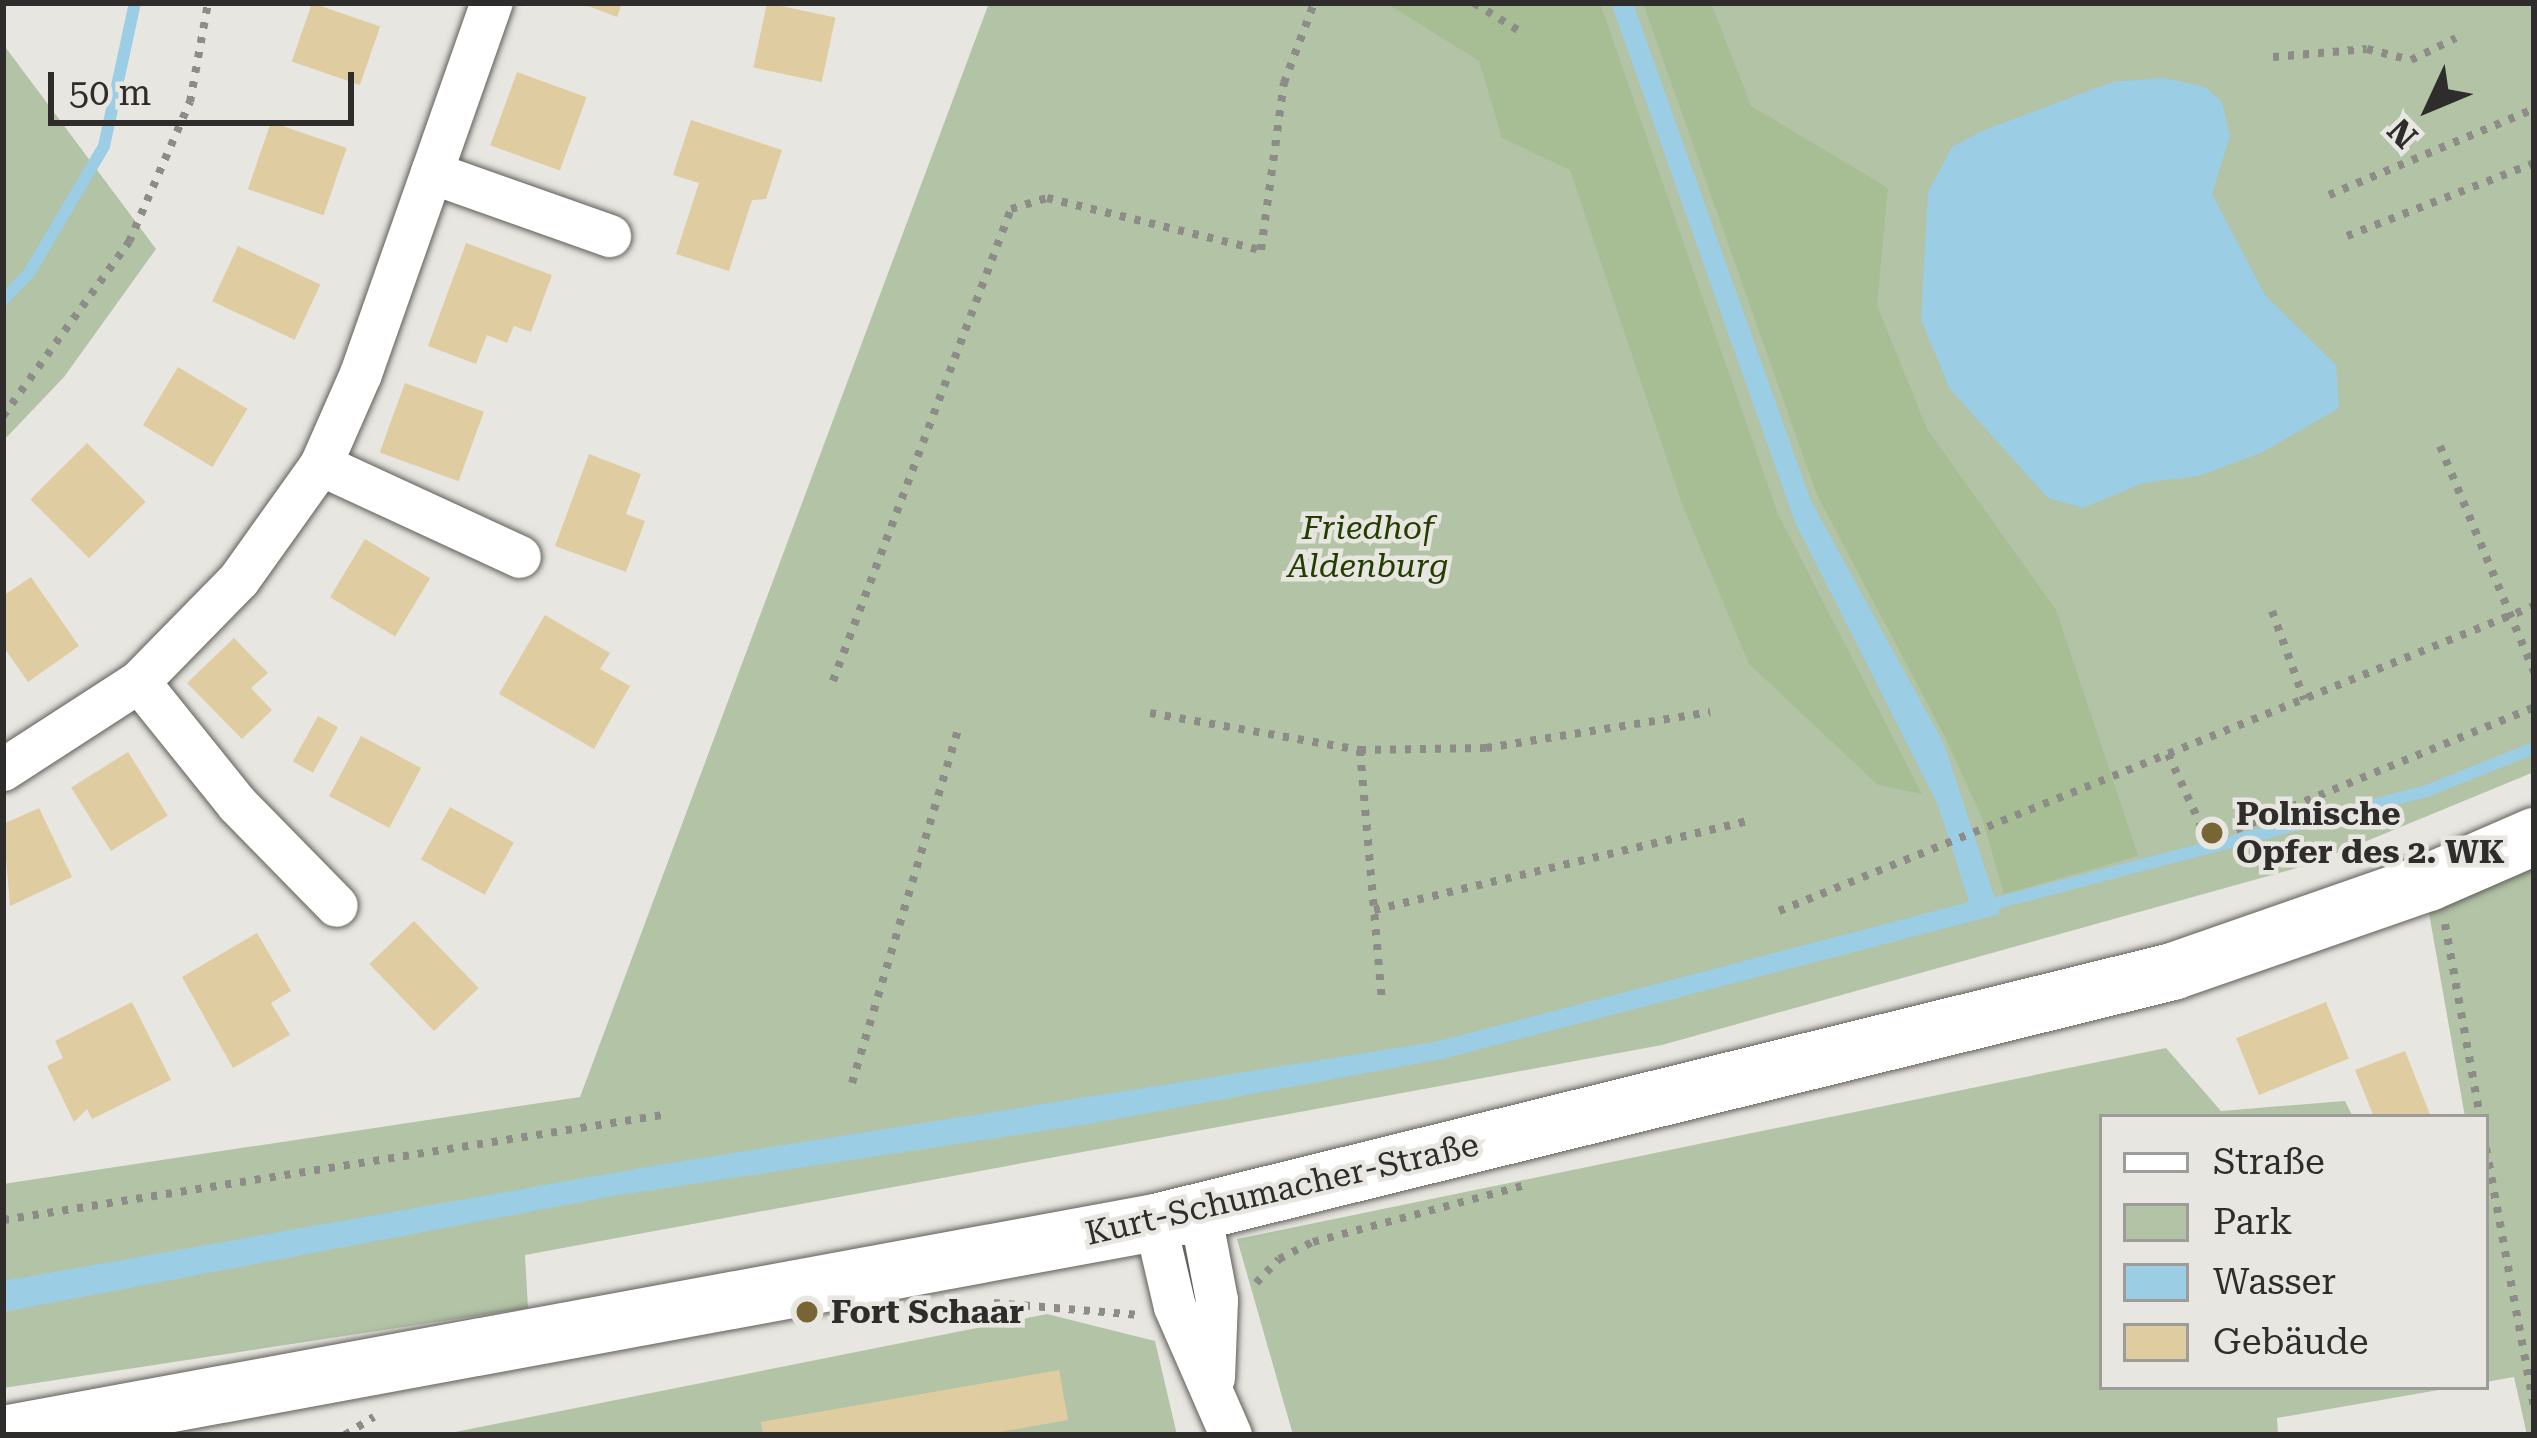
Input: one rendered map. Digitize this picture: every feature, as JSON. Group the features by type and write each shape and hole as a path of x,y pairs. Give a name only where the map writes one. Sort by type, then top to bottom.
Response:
{"main road":[{"name":"Kurt-Schumacher-Straße","path":"3,1434 1178,1216 2172,971 2428,882 2534,836"}],"street":[{"path":"3,770 140,682 239,580 320,465 492,3"},
{"path":"432,173 610,236"},
{"path":"320,465 520,557"},
{"path":"140,682 238,805 338,906"},
{"path":"1178,1216 1175,1306 1214,1386 1231,1435"}],"path":[{"path":"3,416 129,242 190,102 208,3"},
{"path":"833,681 1011,209 1047,198 1261,250 1284,83 1315,3"},
{"path":"1474,3 1521,32"},
{"path":"2273,57 2367,49 2411,60 2456,38"},
{"path":"2329,195 2534,109"},
{"path":"2347,236 2534,163"},
{"path":"2440,446 2534,671"},
{"path":"1779,911 2534,606"},
{"path":"2272,611 2304,699"},
{"path":"2168,754 2208,842 2534,707"},
{"path":"1150,712 1360,750 1486,748 1710,712"},
{"path":"852,1083 959,724"},
{"path":"1360,750 1382,999"},
{"path":"1374,910 1748,821"},
{"path":"2443,917 2479,1114"},
{"path":"3,1220 662,1115"},
{"path":"2489,1164 2534,1408"}],"green space":[{"name":"Friedhof Aldenburg","path":"989,3 2534,3 2534,772 2311,864 1662,1045 525,1255 528,1308 3,1388 3,1184 580,1097"},
{"path":"1386,3 1600,3 1778,514 1922,794 1878,785 1749,664 1682,504 1570,170 1502,138 1479,61"},
{"path":"1643,3 1711,3 1751,106 1888,188 1877,305 1927,429 2056,610 2138,856 2004,894 1982,818 1944,735 1817,495"},
{"path":"3,44 156,249 64,377 3,441"},
{"path":"2534,868 2534,1435 2527,1435 2514,1377 2489,1381 2489,1114 2464,1114 2429,913"},
{"path":"2166,1048 2221,1111 2345,1101 2352,1114 2099,1114 2099,1390 2439,1390 2277,1418 2278,1435 1293,1435 1237,1239"},
{"path":"1047,1314 1155,1341 1177,1435 440,1435"}],"water":[{"path":"1611,3 1633,3 1811,501 1944,744 2000,914 1442,1059 1089,1124 613,1196 3,1312 3,1281 664,1164 1435,1042 1969,902 1938,805 1795,522"},
{"path":"2164,78 2205,87 2222,102 2230,136 2212,194 2265,295 2336,365 2339,408 2263,452 2199,476 2143,483 2083,508 2048,498 1950,389 1921,320 1928,192 1952,147 1982,131 2112,82"}],"building":[{"path":"312,3 380,26 360,85 292,62"},
{"path":"580,3 622,3 617,17"},
{"path":"767,3 835,18 822,82 753,68"},
{"path":"517,72 587,97 560,171 490,145"},
{"path":"691,120 782,150 766,199 752,200 729,271 676,254 699,183 673,175"},
{"path":"271,122 347,148 324,215 248,189"},
{"path":"466,243 552,275 531,332 514,326 507,343 487,335 476,364 428,346"},
{"path":"238,246 320,284 295,340 212,301"},
{"path":"178,367 247,409 212,467 143,425"},
{"path":"405,383 484,412 459,481 380,453"},
{"path":"87,443 146,502 89,558 30,500"},
{"path":"589,454 641,474 626,514 645,521 626,572 555,546"},
{"path":"365,539 430,578 395,636 330,597"},
{"path":"31,577 79,646 28,682 3,646 3,596"},
{"path":"545,615 610,653 600,669 630,686 594,749 499,694"},
{"path":"234,638 268,673 251,688 272,710 242,739 187,683"},
{"path":"318,716 338,727 313,773 293,761"},
{"path":"361,736 421,768 389,828 329,796"},
{"path":"128,752 168,816 111,851 71,788"},
{"path":"450,807 514,842 485,895 421,859"},
{"path":"39,808 72,877 10,906 3,824"},
{"path":"414,921 479,988 434,1031 369,964"},
{"path":"257,933 291,991 271,1003 290,1035 233,1068 182,977"},
{"path":"132,1002 171,1080 92,1119 87,1109 74,1122 47,1066 63,1058 55,1041"},
{"path":"2326,1002 2349,1059 2259,1095 2236,1038"},
{"path":"2405,1051 2430,1114 2373,1114 2355,1070"},
{"path":"1059,1370 1068,1420 983,1435 763,1435 761,1422"}],"waterway":[{"path":"3,300 29,273 104,146 135,3"},
{"path":"1985,906 2429,790 2534,748"}],"place":[{"name":"Polnische Opfer des 2. WK","path":"2212,833"},
{"name":"Fort Schaar","path":"807,1312"}]}
